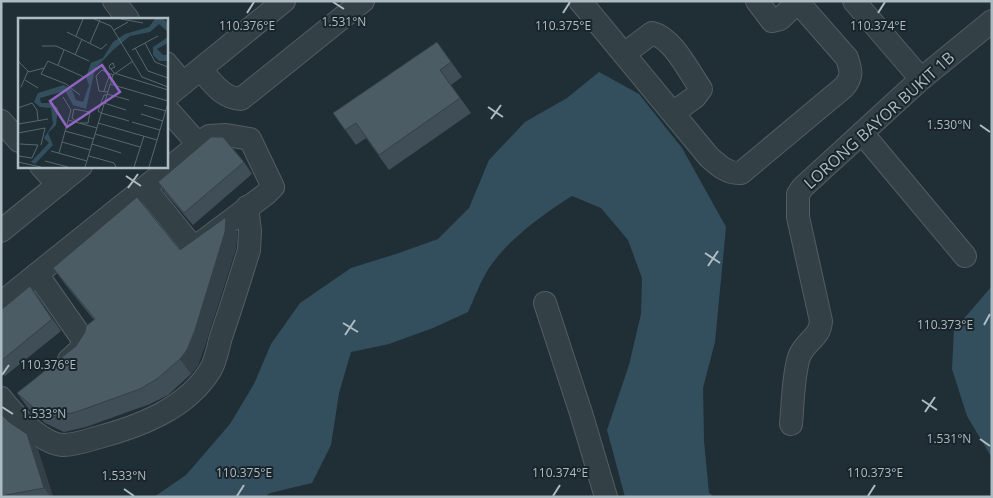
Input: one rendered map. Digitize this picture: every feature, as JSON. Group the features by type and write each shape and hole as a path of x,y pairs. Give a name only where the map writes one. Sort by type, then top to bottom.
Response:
{"street":[{"path":"114,1 127,18"},
{"path":"183,84 284,1"},
{"path":"168,66 183,84 222,93 231,98 241,98 363,1"},
{"path":"580,1 710,157 721,167 733,174 741,173 844,87 850,79 847,58 797,2 780,19 772,21 757,1"},
{"path":"854,1 921,79"},
{"name":"LORONG BAYOR BUKIT 1B","path":"791,424 799,358 807,343 820,329 821,321 798,216 798,194 803,187 921,79 992,21"},
{"path":"624,54 652,33 659,34 670,44 701,89 695,97 673,113"},
{"path":"168,110 198,144"},
{"path":"1,121 18,140"},
{"path":"862,133 965,256"},
{"path":"1,303 209,136 226,135 250,139 273,187 198,246 192,246 145,188"},
{"path":"43,168 58,185"},
{"path":"1,231 79,168"},
{"path":"10,400 42,438 62,445 80,442 146,422 172,408 194,389 211,369 249,250 250,231 247,207"},
{"path":"37,274 84,341 79,351 51,374"},
{"path":"545,303 606,497"}],"water":[{"path":"599,72 639,94 682,148 726,227 715,342 703,388 704,441 709,493 715,497 625,497 607,430 629,365 641,314 642,278 628,240 601,208 572,196 524,230 493,262 468,312 433,328 389,344 351,352 339,393 331,445 312,483 270,493 265,497 154,497 186,475 230,424 254,384 271,344 300,303 351,268 438,239 469,208 489,160 525,122 567,98"},
{"path":"992,286 992,458 967,416 952,369 954,330"}],"building":[{"path":"437,42 451,62 440,70 460,98 379,155 356,123 345,130 333,113"},
{"path":"211,137 223,137 244,162 184,213 158,182"},
{"path":"137,197 180,250 226,217 225,232 195,330 187,350 180,359 157,379 140,389 76,412 53,417 34,408 17,393 76,346 85,332 86,326 95,319 53,268"},
{"path":"30,286 52,319 1,361 1,310"},
{"path":"1,414 27,434 44,488 1,496"}]}
